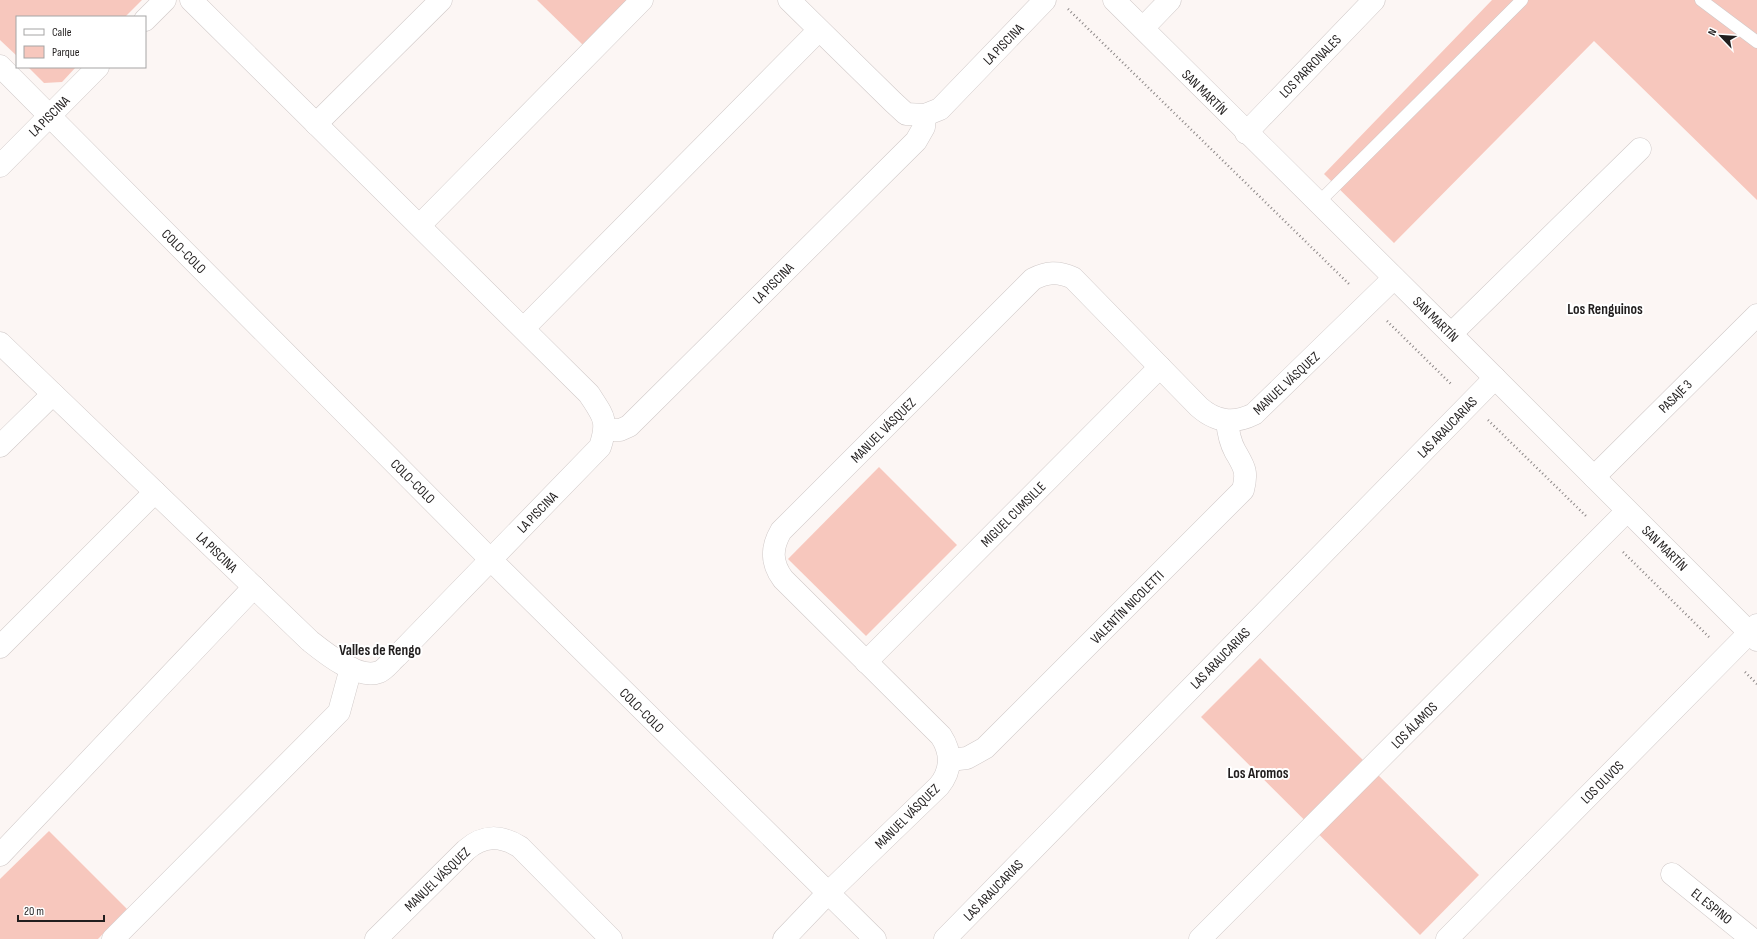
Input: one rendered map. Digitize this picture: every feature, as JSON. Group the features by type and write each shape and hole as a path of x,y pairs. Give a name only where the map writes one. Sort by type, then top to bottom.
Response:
{"street":[{"path":"146,19 165,0"},
{"path":"191,0 420,225 589,394 603,416 605,430"},
{"path":"316,124 441,0"},
{"path":"420,225 642,0"},
{"path":"789,0 906,114 925,115"},
{"name":"SAN MARTÍN","path":"1114,0 1246,133 1451,334 1628,511 1755,633"},
{"path":"1143,28 1170,0"},
{"name":"LOS PARRONALES","path":"1246,133 1374,0"},
{"name":"LA PISCINA","path":"0,343 310,641 337,662 369,673 380,672 600,447 605,430 620,430 629,426 916,140 924,127 925,115 940,109 1055,3"},
{"path":"524,328 819,30"},
{"name":"COLO-COLO","path":"0,66 491,560 875,939"},
{"name":"LA PISCINA","path":"0,166 97,68"},
{"path":"1451,334 1640,149"},
{"name":"MANUEL VÁSQUEZ","path":"784,939 828,893 939,786 945,778 950,760 945,743 941,736 783,579 774,564 774,546 782,531 1033,279 1041,275 1057,272 1073,278 1207,414 1216,419 1227,421 1237,420 1254,414 1394,278"},
{"name":"PASAJE 3","path":"1594,477 1757,315"},
{"name":"MIGUEL CUMSILLE","path":"866,662 1160,367"},
{"name":"LAS ARAUCARIAS","path":"945,939 1495,378"},
{"path":"0,446 53,394"},
{"name":"VALENTÍN NICOLETTI","path":"950,760 967,758 985,748 1243,490 1246,480 1246,470 1230,439 1227,421"},
{"path":"0,647 155,492"},
{"name":"LOS ÁLAMOS","path":"1200,939 1628,511"},
{"path":"0,855 254,587"},
{"name":"LOS OLIVOS","path":"1447,939 1728,655 1755,633"},
{"path":"113,939 339,712 351,668"},
{"name":"MANUEL VÁSQUEZ","path":"376,939 470,847 482,840 491,838 501,838 520,847 599,935"},
{"name":"EL ESPINO","path":"1672,874 1752,939"}],"lane":[{"path":"1318,203 1522,0"},
{"path":"1701,0 1757,42"}],"path":[{"path":"1055,3 1369,303 1757,684"}],"green space":[{"path":"0,0 142,0 126,16 16,16 16,55 0,40"},
{"path":"537,0 628,0 584,46"},
{"path":"1492,0 1757,0 1757,200 1594,41 1394,243 1324,174"},
{"path":"29,68 75,68 62,82 44,83"},
{"path":"879,467 957,545 866,636 788,559"},
{"path":"1260,658 1479,875 1420,935 1201,717"},
{"path":"49,831 127,909 98,939 0,939 0,879"}],"district":[{"name":"Los Renguinos","path":"1605,309"},
{"name":"Valles de Rengo","path":"380,650"},
{"name":"Los Aromos","path":"1258,773"}]}
